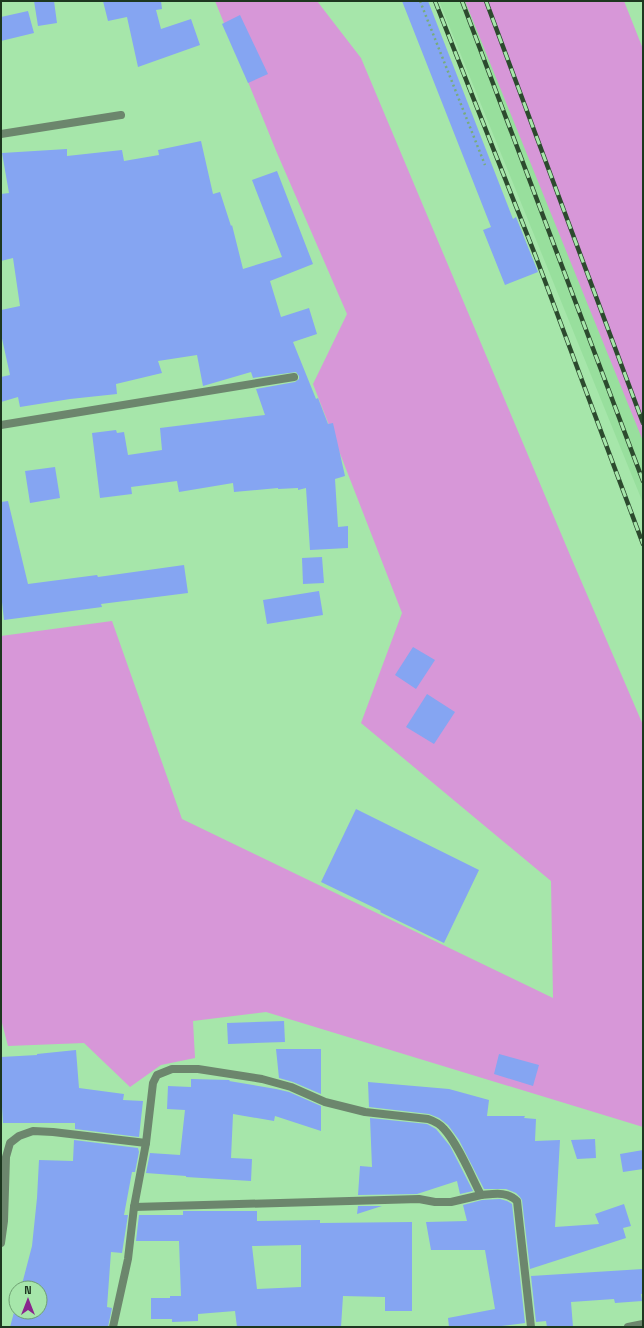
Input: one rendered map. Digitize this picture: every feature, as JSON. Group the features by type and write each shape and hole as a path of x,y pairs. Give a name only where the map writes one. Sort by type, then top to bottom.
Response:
{"street":[{"path":"1,134 121,115"},
{"path":"1,425 294,377"},
{"path":"113,1327 128,1259 134,1207 146,1143 153,1083 157,1075 172,1069 198,1069 262,1079 291,1087 332,1104 365,1112 428,1119 436,1122 444,1129 456,1146 481,1195"},
{"path":"1,1243 4,1221 6,1157 10,1143 19,1136 33,1131 53,1132 146,1143"},
{"path":"134,1207 419,1199 435,1202 451,1202 481,1195 504,1194 517,1201 531,1327"},
{"path":"628,1327 643,1324"}],"path":[{"path":"420,1 485,165"}],"shaded area":[{"path":"215,1 317,1 361,58 643,725 643,1127 266,1012 193,1021 195,1058 161,1065 130,1087 84,1043 8,1046 1,1019 1,636 112,621 182,819 553,998 551,881 361,723 402,613 313,384 347,314 277,153"},
{"path":"439,1 579,1 643,411 643,503"},
{"path":"465,1 624,1 643,49 643,441"}],"building":[{"path":"34,1 54,1 57,23 38,26"},
{"path":"103,1 161,1 162,9 156,10 161,29 191,19 200,45 138,67 127,17 108,21"},
{"path":"402,1 428,1 513,219 516,217 538,272 505,285 483,230 491,227"},
{"path":"28,11 34,33 1,41 1,17"},
{"path":"240,15 268,74 248,83 222,24"},
{"path":"201,141 213,194 220,192 231,226 232,225 243,269 282,257 252,180 277,171 313,264 270,281 281,317 309,308 317,334 293,342 316,399 318,398 328,424 333,423 345,476 335,479 338,527 348,526 348,548 310,550 306,488 298,490 298,488 278,488 234,492 233,483 179,492 177,481 131,487 132,494 100,498 92,433 116,430 117,433 124,432 128,455 162,450 160,428 265,415 256,389 295,382 299,379 296,372 253,378 251,372 203,386 197,355 158,361 162,373 116,384 117,394 70,399 20,407 18,397 1,402 1,377 10,375 1,334 1,310 20,306 13,258 1,261 1,194 9,193 2,153 67,149 67,156 122,150 124,161 159,155 158,150"},
{"path":"55,467 60,498 30,503 25,471"},
{"path":"8,501 28,584 97,575 98,577 184,565 188,593 101,604 102,607 4,620 1,593 1,502"},
{"path":"322,557 324,583 303,584 302,558"},
{"path":"319,591 323,615 267,624 263,600"},
{"path":"413,647 435,660 416,689 395,675"},
{"path":"427,694 455,712 434,744 406,727"},
{"path":"356,809 479,870 444,943 321,882"},
{"path":"284,1021 285,1042 228,1044 227,1023"},
{"path":"276,1049 321,1049 321,1094 293,1082 279,1078"},
{"path":"76,1050 79,1088 124,1094 123,1100 143,1101 139,1137 75,1129 75,1123 3,1123 1,1057 37,1055"},
{"path":"499,1054 539,1065 533,1086 494,1074"},
{"path":"191,1079 230,1080 229,1081 289,1092 321,1106 321,1131 275,1116 274,1121 233,1114 231,1158 252,1159 251,1181 146,1173 150,1153 180,1155 185,1110 167,1109 168,1086 191,1087"},
{"path":"368,1082 449,1089 489,1100 487,1116 525,1116 524,1118 536,1119 535,1141 560,1140 555,1227 599,1224 595,1214 624,1204 631,1226 623,1228 626,1238 530,1269 522,1200 520,1197 516,1193 506,1189 484,1189 459,1140 448,1125 439,1118 429,1114 369,1107"},
{"path":"370,1118 427,1124 436,1129 450,1146 473,1191 460,1194 457,1181 417,1194 358,1195 360,1166 372,1167"},
{"path":"595,1139 596,1158 577,1159 571,1140"},
{"path":"74,1140 138,1148 139,1152 135,1172 132,1172 124,1215 128,1215 122,1253 111,1252 107,1307 112,1308 108,1327 10,1327 12,1320 48,1320 48,1280 23,1280 32,1246 39,1160 73,1161"},
{"path":"643,1150 643,1169 623,1172 620,1154"},
{"path":"500,1199 512,1204 525,1323 493,1327 449,1327 448,1318 495,1309 485,1250 431,1250 426,1222 467,1221 463,1205 482,1200"},
{"path":"358,1206 382,1206 357,1214"},
{"path":"183,1211 257,1211 257,1221 320,1220 320,1223 412,1222 412,1311 385,1311 385,1297 343,1296 341,1327 237,1327 235,1311 198,1314 198,1321 172,1322 172,1319 151,1319 151,1298 170,1298 170,1296 181,1296 179,1241 136,1241 139,1215 183,1215","holes":["301,1245 301,1287 257,1289 252,1246"]},
{"path":"643,1269 643,1294 641,1294 642,1301 615,1303 614,1299 571,1302 573,1327 547,1327 546,1321 536,1322 531,1276"}],"railway":[{"path":"435,1 536,257 643,544"},
{"path":"462,1 643,481"},
{"path":"486,1 643,423"}]}
